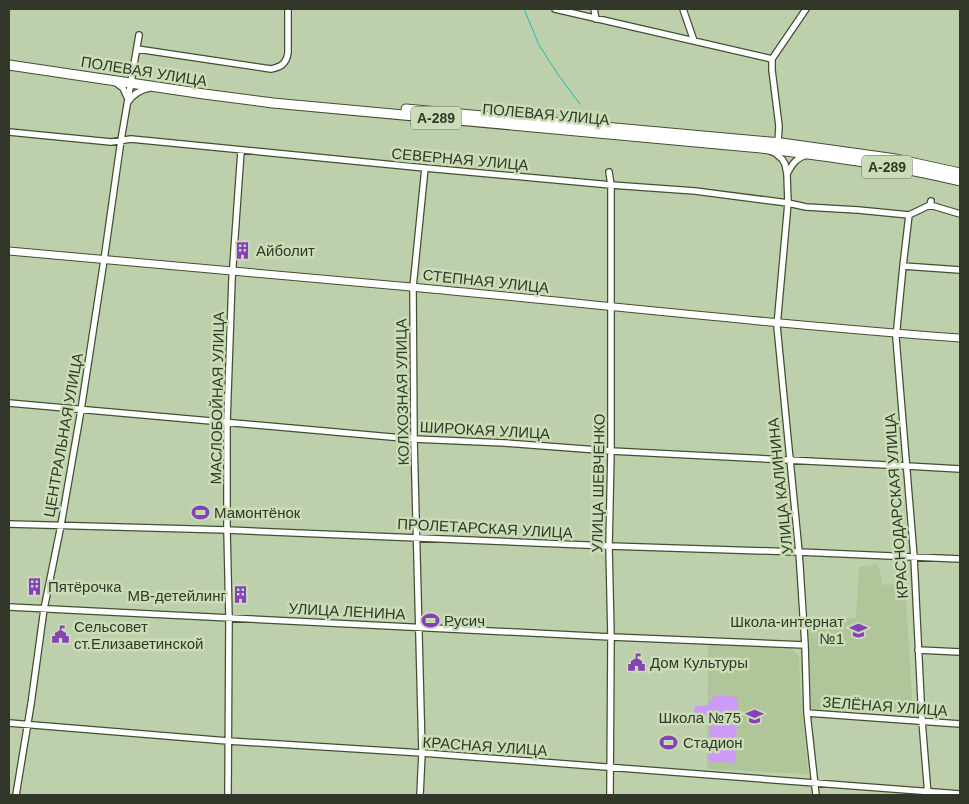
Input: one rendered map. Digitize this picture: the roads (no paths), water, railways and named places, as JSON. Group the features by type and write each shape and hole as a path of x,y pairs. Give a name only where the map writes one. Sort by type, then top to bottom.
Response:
{"highway":[{"name":"ПОЛЕВАЯ УЛИЦА","path":"9,59 131,80 273,98 778,142 896,160 960,179"},
{"name":"ПОЛЕВАЯ УЛИЦА","path":"9,65 113,80 131,80 156,87 283,104 761,148 816,155 960,179"}],"main road":[{"name":"СТЕПНАЯ УЛИЦА","path":"9,251 413,287 896,334 960,338"}],"street":[{"path":"136,49 271,69 278,68 287,59 288,9"},
{"path":"555,9 772,59"},
{"path":"594,9 596,18"},
{"path":"683,9 694,41"},
{"path":"778,142 779,126 772,59 806,9"},
{"name":"ЦЕНТРАЛЬНАЯ УЛИЦА","path":"16,795 44,609 81,410 121,140 139,35"},
{"path":"113,80 123,88 127,104"},
{"name":"А-289","path":"127,104 139,91 156,87"},
{"name":"СЕВЕРНАЯ УЛИЦА","path":"9,132 112,142 131,139 425,168 695,191 806,207 910,215"},
{"name":"А-289","path":"761,148 775,153 782,159 787,174"},
{"name":"МАСЛОБОЙНАЯ УЛИЦА","path":"228,795 227,422 232,280 241,151"},
{"name":"А-289","path":"787,174 794,162 799,158 816,155"},
{"name":"КОЛХОЗНАЯ УЛИЦА","path":"420,795 422,754 414,439 413,287 425,168"},
{"name":"УЛИЦА ШЕВЧЕНКО","path":"608,172 611,185 610,795"},
{"name":"УЛИЦА КАЛИНИНА","path":"787,174 788,204 777,322 799,552 807,713 816,795"},
{"path":"910,215 930,203 960,214"},
{"name":"КРАСНОДАРСКАЯ УЛИЦА","path":"910,215 896,338 914,557 922,721 928,794"},
{"path":"903,266 960,270"},
{"name":"ШИРОКАЯ УЛИЦА","path":"9,403 414,439 960,469"},
{"name":"ПРОЛЕТАРСКАЯ УЛИЦА","path":"9,524 227,530 960,559"},
{"name":"УЛИЦА ЛЕНИНА","path":"9,607 805,644"},
{"path":"918,650 960,652"},
{"name":"ЗЕЛЁНАЯ УЛИЦА","path":"807,713 960,724"},
{"name":"КРАСНАЯ УЛИЦА","path":"9,723 228,741 611,768 928,794 960,794"}],"waterway":[{"path":"524,9 539,45 580,104"}],"place":[{"name":"Айболит","path":"242,250"},
{"name":"Мамонтёнок","path":"200,512"},
{"name":"Пятёрочка","path":"34,586"},
{"name":"MB-детейлинг","path":"240,595"},
{"name":"Русич","path":"430,620"},
{"name":"Школа-интернат №1","path":"858,630"},
{"name":"Сельсовет ст.Елизаветинской","path":"60,635"},
{"name":"Дом Культуры","path":"636,662"},
{"name":"Школа №75","path":"755,717"},
{"name":"Стадион","path":"669,742"}]}
